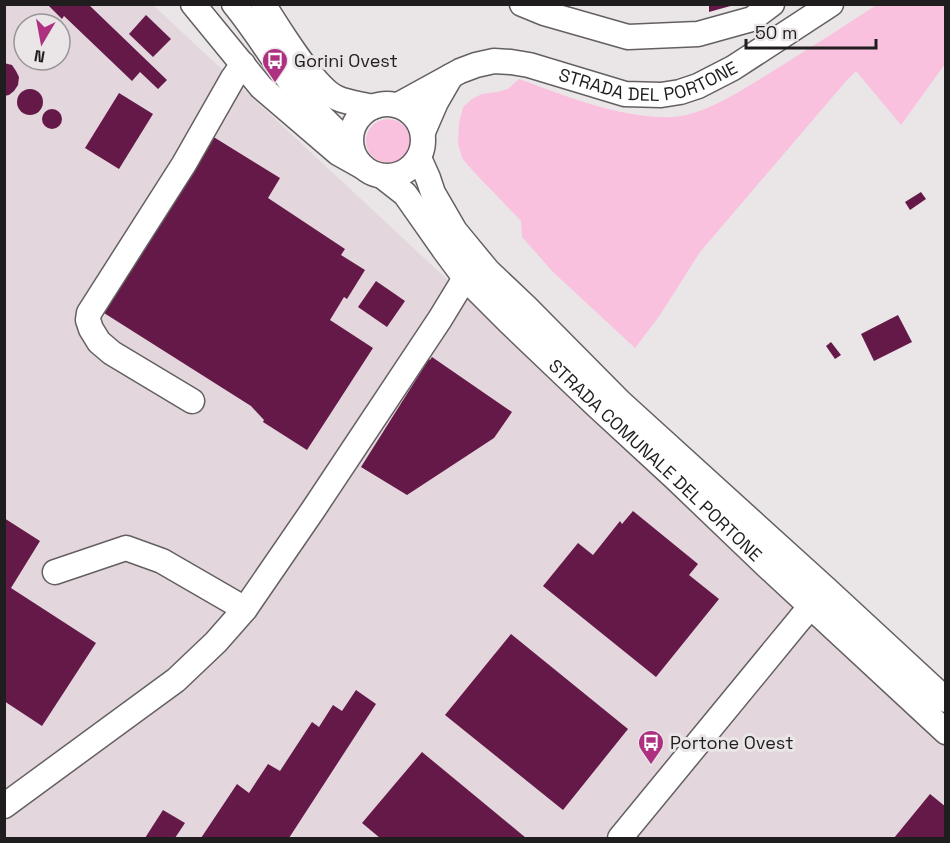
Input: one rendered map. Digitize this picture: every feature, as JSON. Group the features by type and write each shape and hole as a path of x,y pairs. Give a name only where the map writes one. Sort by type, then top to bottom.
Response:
{"street":[{"name":"STRADA COMUNALE DEL PORTONE","path":"193,4 261,87 338,153 405,194 465,278 585,395 945,732"},
{"name":"STRADA COMUNALE DEL PORTONE","path":"234,4 297,91 351,146 357,160 372,172"},
{"path":"263,4 311,75 335,97 348,102 373,106 398,105 412,113 423,132"},
{"path":"522,4 544,13 628,37 698,34 752,19 772,4"},
{"name":"STRADA DEL PORTONE","path":"451,76 476,64 494,61 511,62 529,65 625,94 661,95 680,92 698,86 733,68 831,4"},
{"path":"192,401 111,353 99,342 91,329 88,320 89,313 178,174 232,78 243,64"},
{"path":"398,105 451,76"},
{"path":"372,172 399,175 414,165 422,149 423,132 451,76"},
{"path":"351,146 352,131 357,121 373,106"},
{"name":"STRADA COMUNALE DEL PORTONE","path":"419,158 433,193 455,231 488,271 620,402 945,700"},
{"path":"4,806 176,680 216,642 245,609 314,510 465,278"},
{"path":"55,572 126,548 162,561 245,609"},
{"path":"620,838 826,589"}],"shaded area":[{"path":"878,4 945,5 945,64 901,125 856,71 700,252 660,315 635,348 553,272 522,237 521,221 462,158 458,143 463,107 482,94 508,89 519,79 615,111 654,117 687,115 701,111 744,89"},
{"path":"5,5 153,5 945,744 945,838 5,838"},
{"path":"388,119 403,126 410,141 403,156 388,163 373,156 366,141 373,126"}],"building":[{"path":"47,4 88,4 167,80 158,89 140,72 132,81 72,24 72,12 55,12"},
{"path":"709,4 734,4 734,5 709,12"},
{"path":"146,15 171,39 153,57 129,34"},
{"path":"4,63 12,65 12,72 16,72 19,77 14,91 4,96"},
{"path":"30,89 39,93 43,102 39,111 30,115 21,111 17,102 21,93"},
{"path":"119,93 153,114 119,169 85,148"},
{"path":"52,109 59,112 62,119 59,126 52,129 45,126 42,119 45,112"},
{"path":"212,136 280,178 268,198 345,249 341,255 365,270 347,299 344,297 330,320 373,348 307,450 263,422 264,420 251,406 104,313"},
{"path":"921,192 926,199 910,210 905,202"},
{"path":"376,281 405,301 387,327 358,307"},
{"path":"898,315 912,342 874,361 861,334"},
{"path":"831,342 841,355 835,359 826,346"},
{"path":"432,357 512,412 494,438 407,495 361,467"},
{"path":"633,511 698,564 689,575 719,599 656,677 543,586 578,543 593,555 620,521 622,524"},
{"path":"4,518 40,541 11,588 96,643 42,726 4,701"},
{"path":"511,634 628,729 563,810 445,715"},
{"path":"356,690 376,704 289,838 201,838 237,784 249,793 268,764 280,771 312,722 319,727 333,705 342,711"},
{"path":"422,752 526,838 380,838 362,823"},
{"path":"930,794 946,807 946,838 894,838"},
{"path":"163,810 185,823 175,838 145,838"}],"place":[{"name":"Gorini Ovest","path":"275,84"},
{"name":"Portone Ovest","path":"651,766"}]}
